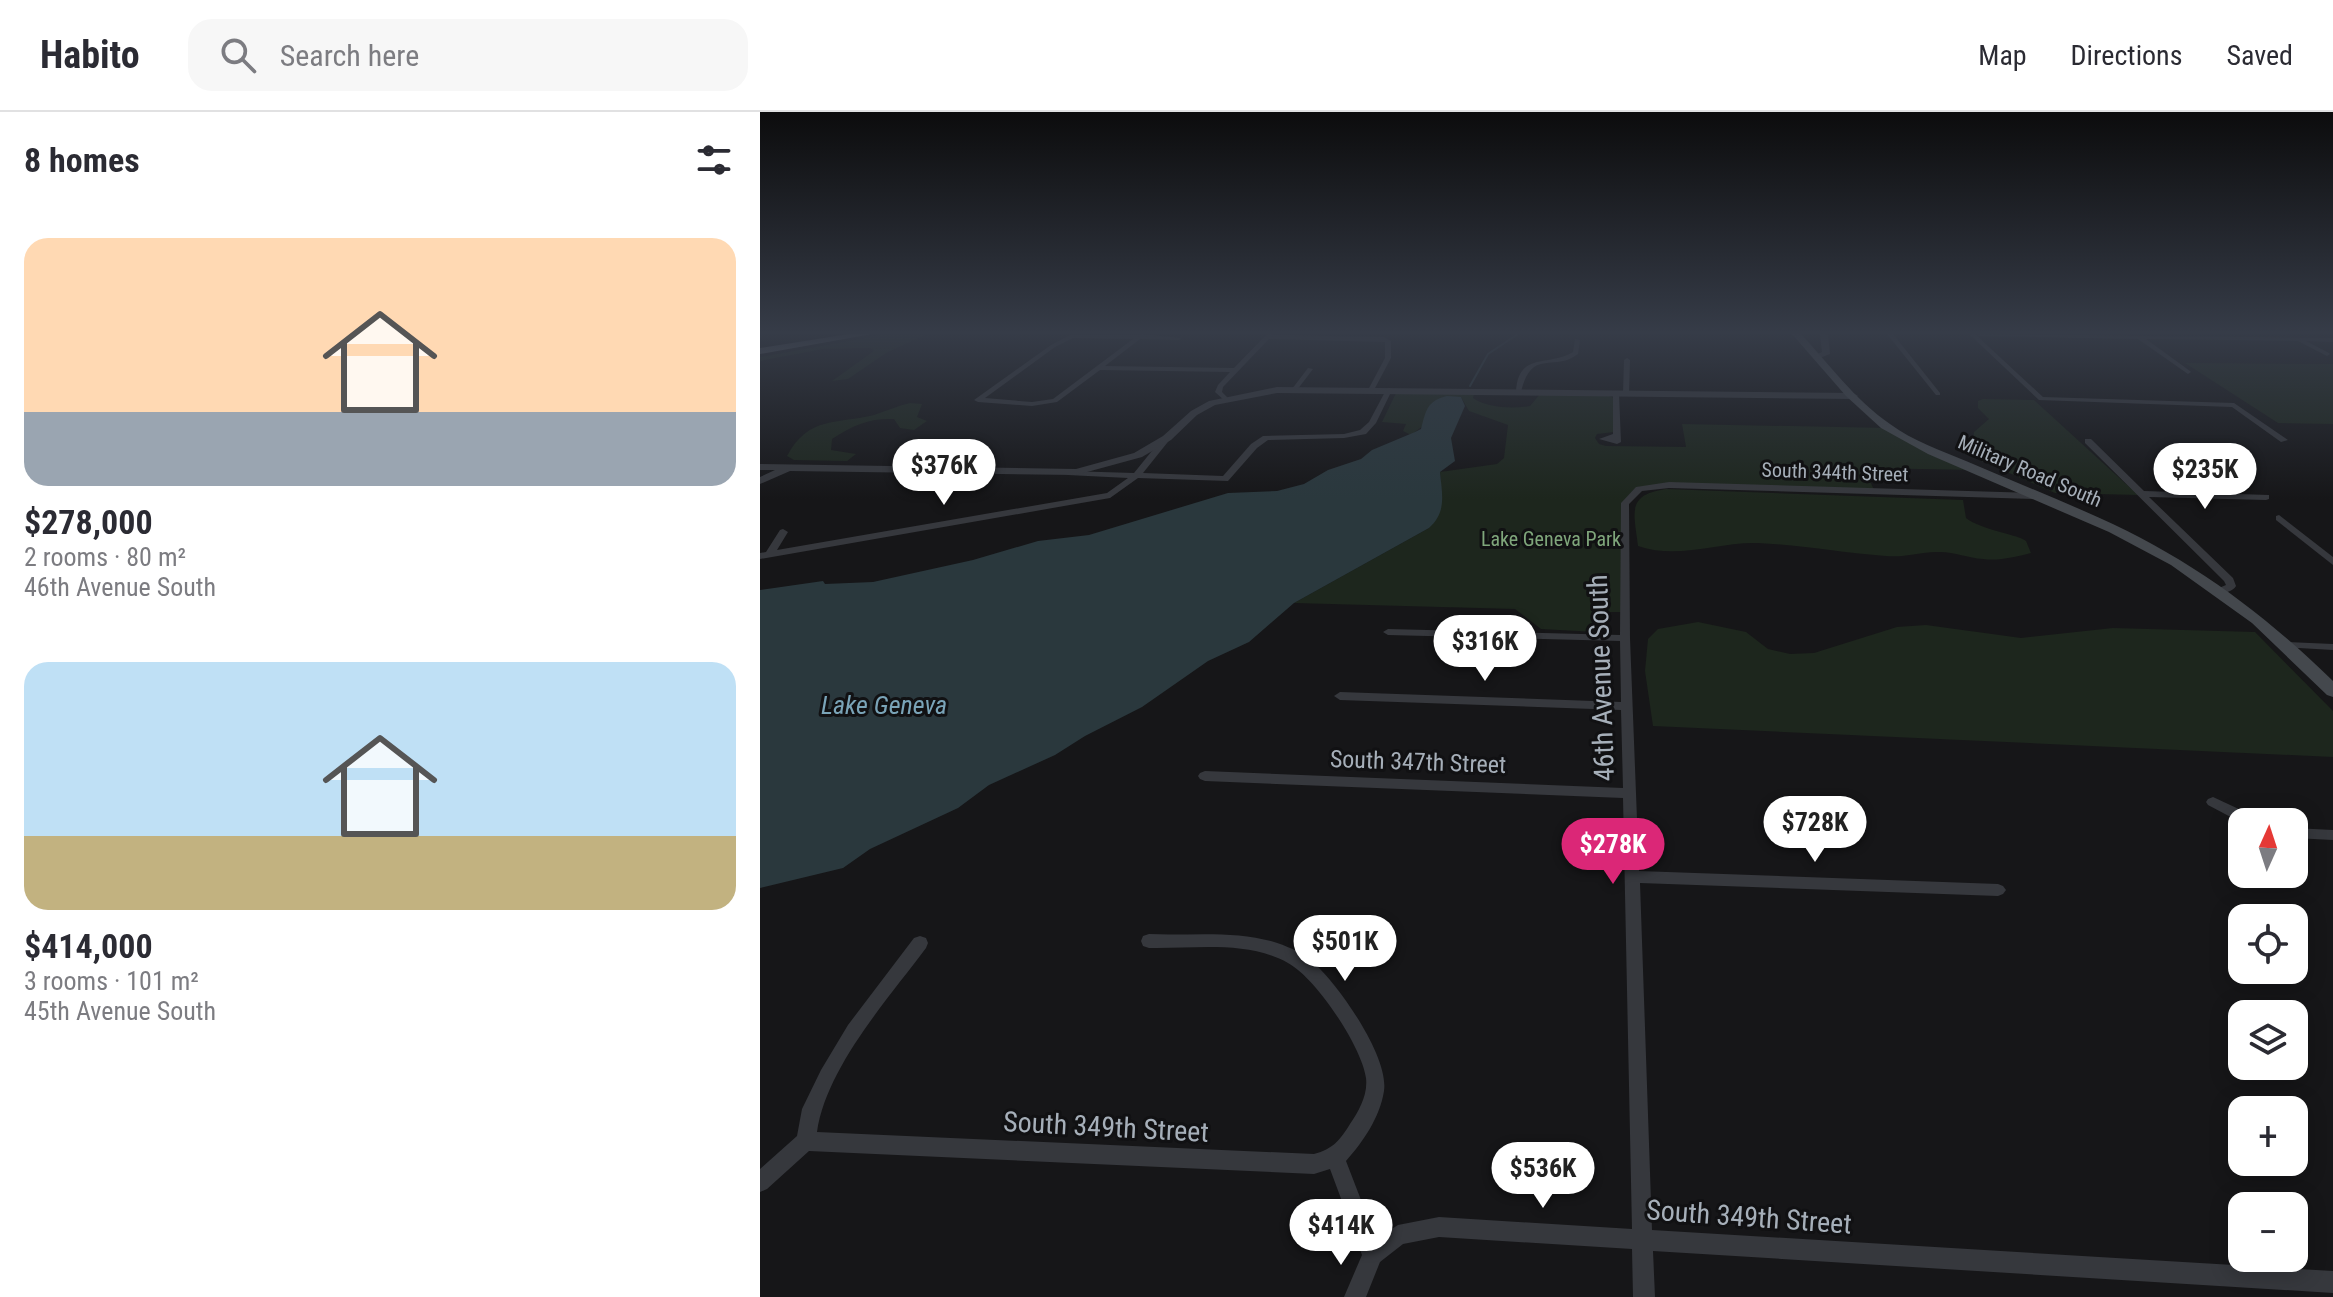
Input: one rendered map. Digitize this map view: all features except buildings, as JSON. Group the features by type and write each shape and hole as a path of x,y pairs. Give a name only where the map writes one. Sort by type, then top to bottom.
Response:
{"main road":[{"name":"Military Road South","path":"1847,389 1871,415 1900,435 2115,529 2223,590 2287,645 2333,691"}],"street":[{"path":"992,389 978,399 980,402 1054,401 1070,389"},
{"path":"1219,389 1225,399"},
{"path":"765,555 1106,496 1137,475 1167,438 1194,413 1225,399 1293,389"},
{"path":"1318,389 1853,396"},
{"path":"1617,435 1622,389"},
{"path":"1934,389 1938,394"},
{"path":"2031,389 2041,399 2234,405 2284,440"},
{"path":"760,467 1229,478 1251,449 1268,437 1361,433 1372,423 1389,390"},
{"path":"1066,473 1124,460 1167,438"},
{"path":"2088,441 2229,580 2231,586 2223,590"},
{"path":"760,481 790,468"},
{"name":"South 344th Street","path":"1633,493 1669,485 2036,496"},
{"name":"46th Avenue South","path":"1633,493 1625,503 1623,517 1644,1297"},
{"path":"2144,494 2266,497"},
{"path":"2279,518 2333,562"},
{"path":"765,555 783,532"},
{"path":"1388,632 1625,638"},
{"path":"2287,645 2333,647"},
{"path":"1340,696 1627,706"},
{"name":"South 347th Street","path":"1205,776 1630,793"},
{"path":"2213,802 2228,810"},
{"path":"2308,834 2333,835"},
{"path":"1633,877 1998,890"},
{"path":"1149,941 1254,945 1288,954 1309,969 1357,1034 1370,1057 1375,1088 1364,1119 1335,1158 1372,1255 1355,1297"},
{"path":"760,1182 806,1141 811,1109 827,1076 854,1031 920,943"},
{"name":"South 349th Street","path":"806,1141 1314,1164 1335,1158"},
{"name":"South 349th Street","path":"1372,1255 1398,1235 1439,1227 2333,1282"}],"green space":[{"path":"2226,389 2333,389 2333,424 2278,423"},
{"name":"Lake Geneva Park","path":"1396,393 1474,394 1473,398 1479,401 1508,407 1530,406 1540,394 1609,396 1614,398 1614,432 1597,434 1595,438 1599,444 1606,446 1686,447 1682,424 1889,428 1976,470 1864,468 1875,492 1650,487 1628,498 1625,612 1599,612 1608,616 1608,624 1596,632 1541,629 1515,609 1294,603 1429,528 1441,486 1440,472 1497,464 1504,458 1508,425 1469,411 1461,397 1411,435 1403,431 1406,424 1382,422"},
{"path":"2034,400 2138,495 2055,493 1963,453 1959,447 1973,441 1974,432 1989,419 1978,408 1978,401"},
{"path":"910,403 922,404 917,417 927,421 914,430 900,428 894,419 877,420 854,426 832,439 831,450 856,454 847,461 794,460 787,456 795,443 814,428 874,415"},
{"path":"1666,489 1963,500 1966,518 2026,541 2031,553 1989,559 1946,552 1893,556 1758,543 1683,551 1638,546 1636,507 1644,496"},
{"path":"1698,622 1746,632 1768,649 1790,654 1814,653 1897,627 1926,625 2021,638 2113,628 2255,632 2333,711 2333,757 1653,726 1645,671 1648,639 1658,629"}],"water":[{"name":"Lake Geneva","path":"1447,396 1461,397 1465,406 1451,438 1455,461 1440,472 1442,495 1439,516 1429,528 1294,603 1249,642 1208,661 1142,707 1055,755 989,785 958,808 870,849 843,868 760,888 760,590 823,581 825,584 873,582 973,560 1038,541 1089,535 1228,493 1277,491 1304,484 1328,470 1361,459 1372,450 1421,429 1428,407"}]}
